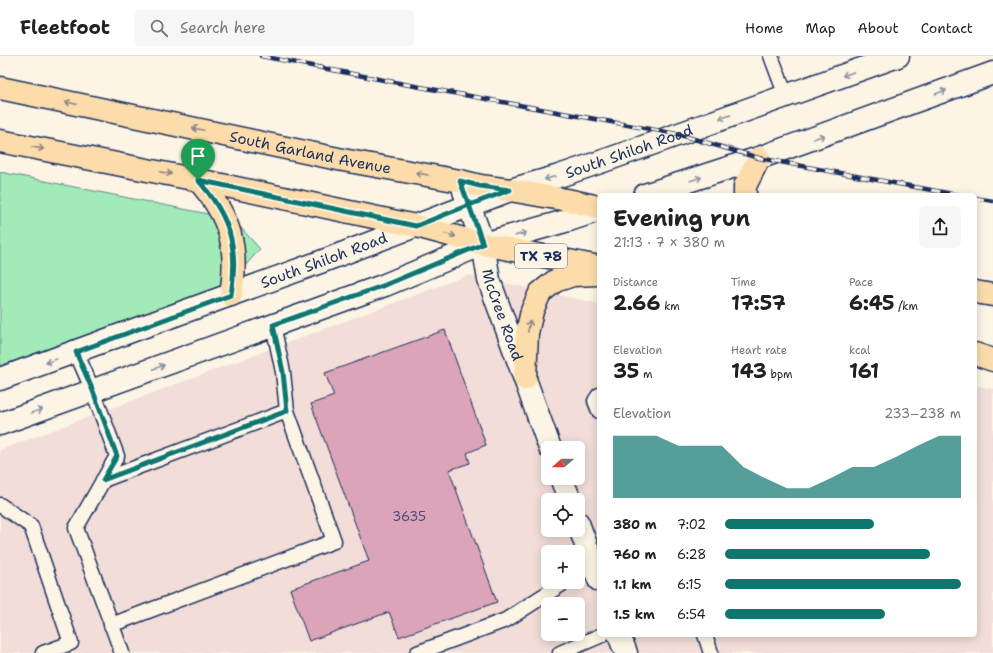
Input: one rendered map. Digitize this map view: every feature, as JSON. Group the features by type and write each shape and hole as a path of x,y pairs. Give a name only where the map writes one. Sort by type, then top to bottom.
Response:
{"main road":[{"name":"South Shiloh Road","path":"0,379 231,295 510,190 559,176 606,160 898,56"},
{"path":"651,193 759,158 993,73"},
{"name":"South Garland Avenue","path":"0,88 343,160 480,186 510,190 597,208"},
{"name":"TX 78","path":"0,141 198,180 416,226 483,244 597,267"},
{"path":"746,193 745,186 759,158"},
{"path":"198,180 210,193 219,208 232,241 234,277 231,295"},
{"name":"McCree Road","path":"460,181 483,244 489,280 547,441"},
{"path":"0,424 385,285 483,244 569,220 597,209"},
{"path":"525,379 528,333 532,311 540,293 556,281 573,275 597,274"},
{"path":"977,292 993,295"},
{"path":"977,344 993,347"},
{"path":"977,355 993,360"},
{"path":"581,537 590,573"},
{"path":"620,637 626,653"}],"lane":[{"path":"771,56 786,96"},
{"path":"111,625 334,541 287,411 283,372 273,325"},
{"path":"76,352 93,391 117,456 76,528 122,653"},
{"path":"103,480 287,411"},
{"path":"0,505 31,526 75,648 43,653"},
{"path":"416,653 506,620 554,589"},
{"path":"560,653 597,637"},
{"path":"706,637 711,653"}],"shaded area":[{"path":"469,275 597,304 597,637 977,637 977,385 993,389 993,653 0,653 0,450"}],"green space":[{"path":"0,172 233,219 260,249 230,283 0,366"}],"building":[{"path":"445,330 486,445 467,453 470,463 449,470 497,602 399,637 389,612 309,641 290,589 369,561 311,404 334,396 325,373"}],"railway":[{"path":"261,56 677,134 759,158 947,193"},
{"path":"977,198 993,201"}],"route":[{"path":"198,180 210,193 219,208 232,241 234,277 231,295 76,352 93,391 117,456 103,480 287,411 283,372 273,325 385,285 483,244 469,205 510,190 480,186 460,181 469,205 416,226 198,180"}]}
